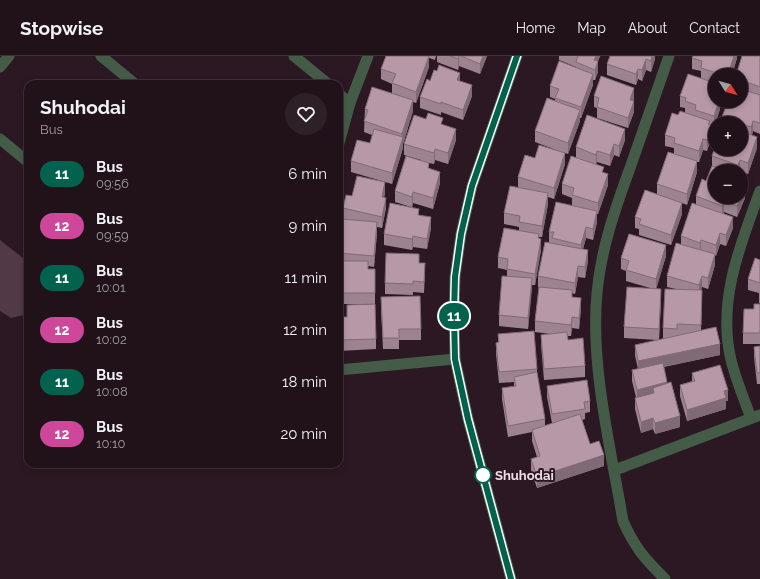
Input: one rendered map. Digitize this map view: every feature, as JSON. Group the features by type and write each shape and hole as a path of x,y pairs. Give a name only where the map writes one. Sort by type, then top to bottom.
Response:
{"street":[{"path":"0,67 9,56"},
{"path":"101,56 130,80"},
{"path":"294,56 323,80"},
{"path":"343,128 350,103 368,56"},
{"path":"511,579 468,419 455,359 455,277 461,234 472,186 517,56"},
{"path":"665,579 644,558 632,541 623,521 597,368 595,328 597,293 603,252 613,216 669,56"},
{"path":"343,97 350,103"},
{"path":"0,139 24,159"},
{"path":"615,470 755,416 731,359 726,317 731,279 741,244 760,191"},
{"path":"343,370 455,359"}],"shaded area":[{"path":"0,240 24,259 24,315 11,318 0,311"}],"building":[{"path":"386,56 429,56 416,92 392,83 396,74 381,69"},
{"path":"450,56 459,56 458,59"},
{"path":"461,56 483,56 480,64"},
{"path":"578,56 596,56 594,60 598,61 595,70 576,62"},
{"path":"610,56 652,56 651,61 646,59 642,70 638,69 636,74 607,64"},
{"path":"693,56 734,56 730,68 708,68 708,70 701,68 702,61 692,58"},
{"path":"742,56 760,56 760,87 748,83 748,68 738,68"},
{"path":"559,61 593,74 581,107 555,98 559,89 550,86"},
{"path":"439,65 460,73 457,80 472,85 463,110 441,102 441,104 420,97 427,79 430,81 434,70 437,71"},
{"path":"688,74 708,81 708,108 717,108 714,116 695,110 696,105 685,101 686,98 680,96"},
{"path":"601,76 634,88 630,100 634,101 628,118 597,107 599,98 594,96"},
{"path":"372,87 413,100 402,134 364,121 368,110 365,109"},
{"path":"748,91 760,95 760,123 753,121 751,127 748,126 748,116 722,116 725,108 748,108"},
{"path":"547,98 580,110 568,143 535,131"},
{"path":"680,111 708,120 708,137 707,140 703,139 699,151 674,143 675,138 665,135 672,113 678,115"},
{"path":"428,113 443,118 441,124 456,129 448,153 435,149 434,153 404,144 414,115 426,119"},
{"path":"587,115 625,129 619,146 614,144 610,155 597,151 596,155 576,147"},
{"path":"374,129 403,137 392,173 351,161 357,140 370,143"},
{"path":"748,134 757,137 748,163 740,160 738,164 712,156 748,156"},
{"path":"539,145 565,153 554,188 518,177 525,155 535,158"},
{"path":"668,152 697,161 687,194 657,184"},
{"path":"406,156 429,163 428,168 440,172 433,198 413,192 412,197 395,191"},
{"path":"571,156 604,167 602,172 608,174 598,203 572,195 574,188 562,184"},
{"path":"357,176 385,182 382,197 386,198 382,217 343,208 346,195 352,196"},
{"path":"708,176 708,201 696,196 702,179 706,181"},
{"path":"510,186 548,193 542,226 519,222 520,216 504,213"},
{"path":"645,190 682,203 671,235 639,224 641,219 635,217"},
{"path":"556,202 597,211 593,229 586,227 581,245 552,238 554,232 549,232"},
{"path":"390,203 419,209 418,215 431,217 427,239 413,236 412,239 384,234"},
{"path":"692,203 733,217 726,235 720,233 716,245 701,240 700,243 681,236"},
{"path":"343,219 377,222 374,256 343,253"},
{"path":"504,228 539,234 538,238 541,239 535,274 507,269 508,259 498,257"},
{"path":"629,234 666,245 656,279 626,270 629,261 621,258"},
{"path":"545,242 588,250 585,267 578,266 575,283 538,276"},
{"path":"676,243 715,254 708,278 702,276 699,285 667,276"},
{"path":"386,253 419,254 419,263 425,263 424,282 413,281 413,284 385,283"},
{"path":"755,258 760,260 760,283 748,279"},
{"path":"343,261 368,261 368,269 375,269 375,293 343,293"},
{"path":"502,276 532,278 528,318 499,315"},
{"path":"539,287 572,290 572,297 581,298 579,318 572,317 571,325 535,321"},
{"path":"627,287 661,289 659,329 624,327"},
{"path":"665,289 702,290 701,325 677,324 677,329 663,328"},
{"path":"420,296 421,329 399,329 399,338 383,338 381,297"},
{"path":"375,304 376,339 343,340 343,317 347,317 347,305"},
{"path":"754,304 760,304 760,333 743,333 744,309 754,309"},
{"path":"716,327 720,344 638,361 635,345"},
{"path":"534,331 537,369 499,372 496,343 499,342 498,334"},
{"path":"567,332 568,340 583,338 585,366 544,369 541,335"},
{"path":"760,346 760,373 757,373 754,347"},
{"path":"663,363 667,382 637,390 632,370"},
{"path":"720,365 728,390 724,391 726,398 687,410 680,385 695,381 692,373"},
{"path":"537,372 545,419 508,426 502,388 516,386 514,377"},
{"path":"587,380 590,401 584,402 585,409 552,414 547,386"},
{"path":"671,382 680,416 655,423 653,418 641,422 635,398 654,393 653,388"},
{"path":"580,414 590,444 599,441 604,455 537,477 531,459 540,456 532,430"}],"bus line":[{"name":"11","path":"511,579 468,419 455,359 454,315 455,277 461,234 472,186 517,56"}],"place":[{"name":"Shuhodai","path":"483,475"}]}
